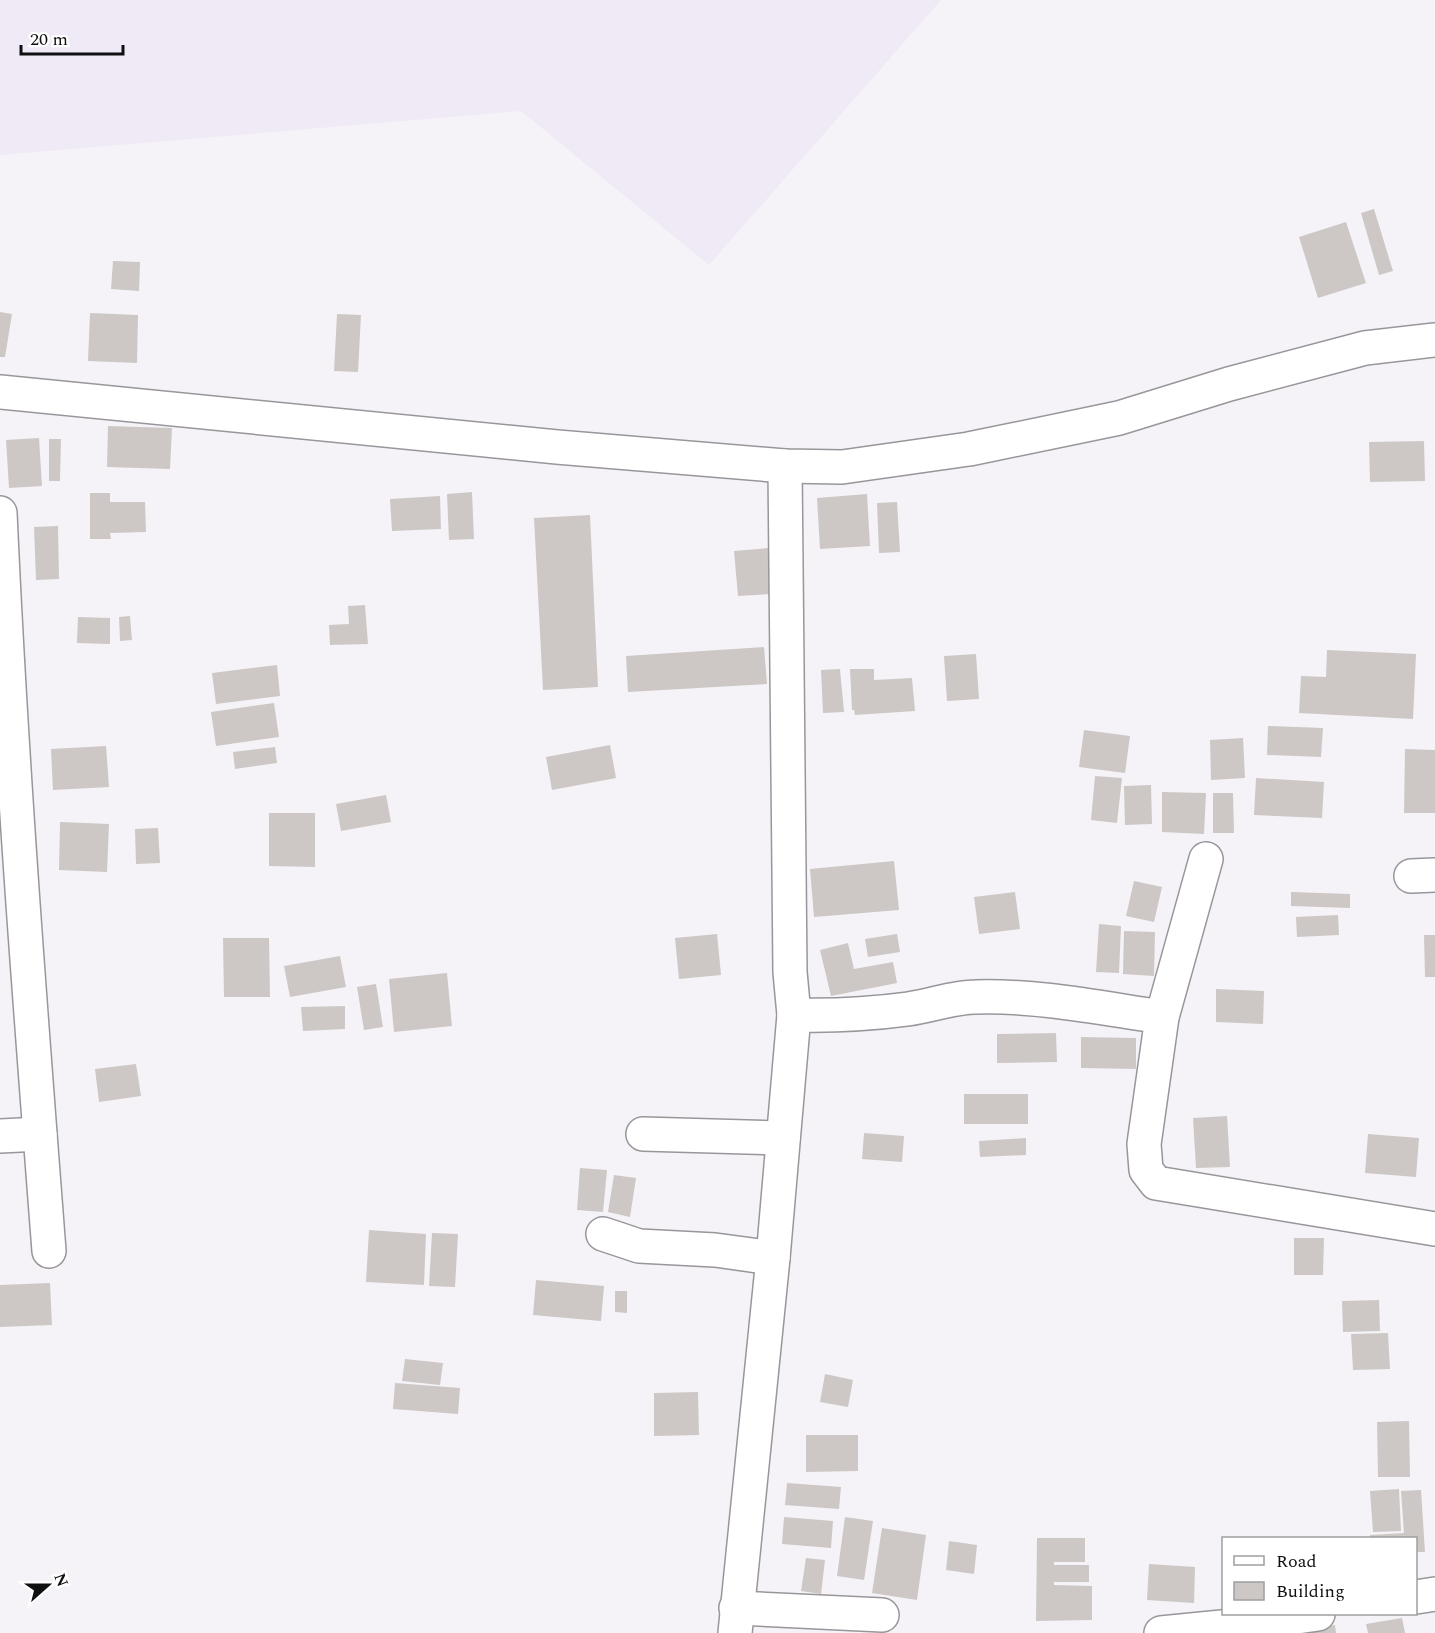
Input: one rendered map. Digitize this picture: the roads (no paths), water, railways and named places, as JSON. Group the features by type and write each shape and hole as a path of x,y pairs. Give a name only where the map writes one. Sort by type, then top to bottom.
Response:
{"street":[{"path":"0,392 557,447 785,466 842,467 969,449 1119,418 1229,384 1365,348 1435,340"},
{"path":"785,466 790,972 794,1015 773,1258 736,1621 882,1615"},
{"path":"0,513 18,828 49,1251"},
{"path":"1206,859 1162,1017 1144,1144 1146,1170 1156,1183 1435,1229"},
{"path":"794,1015 837,1016 909,1009 961,998 1025,997 1162,1017"},
{"path":"0,1136 40,1134"},
{"path":"643,1134 783,1138"},
{"path":"603,1234 639,1246 715,1250 773,1258"},
{"path":"1417,1597 1435,1594"},
{"path":"1161,1633 1311,1615"}]}
